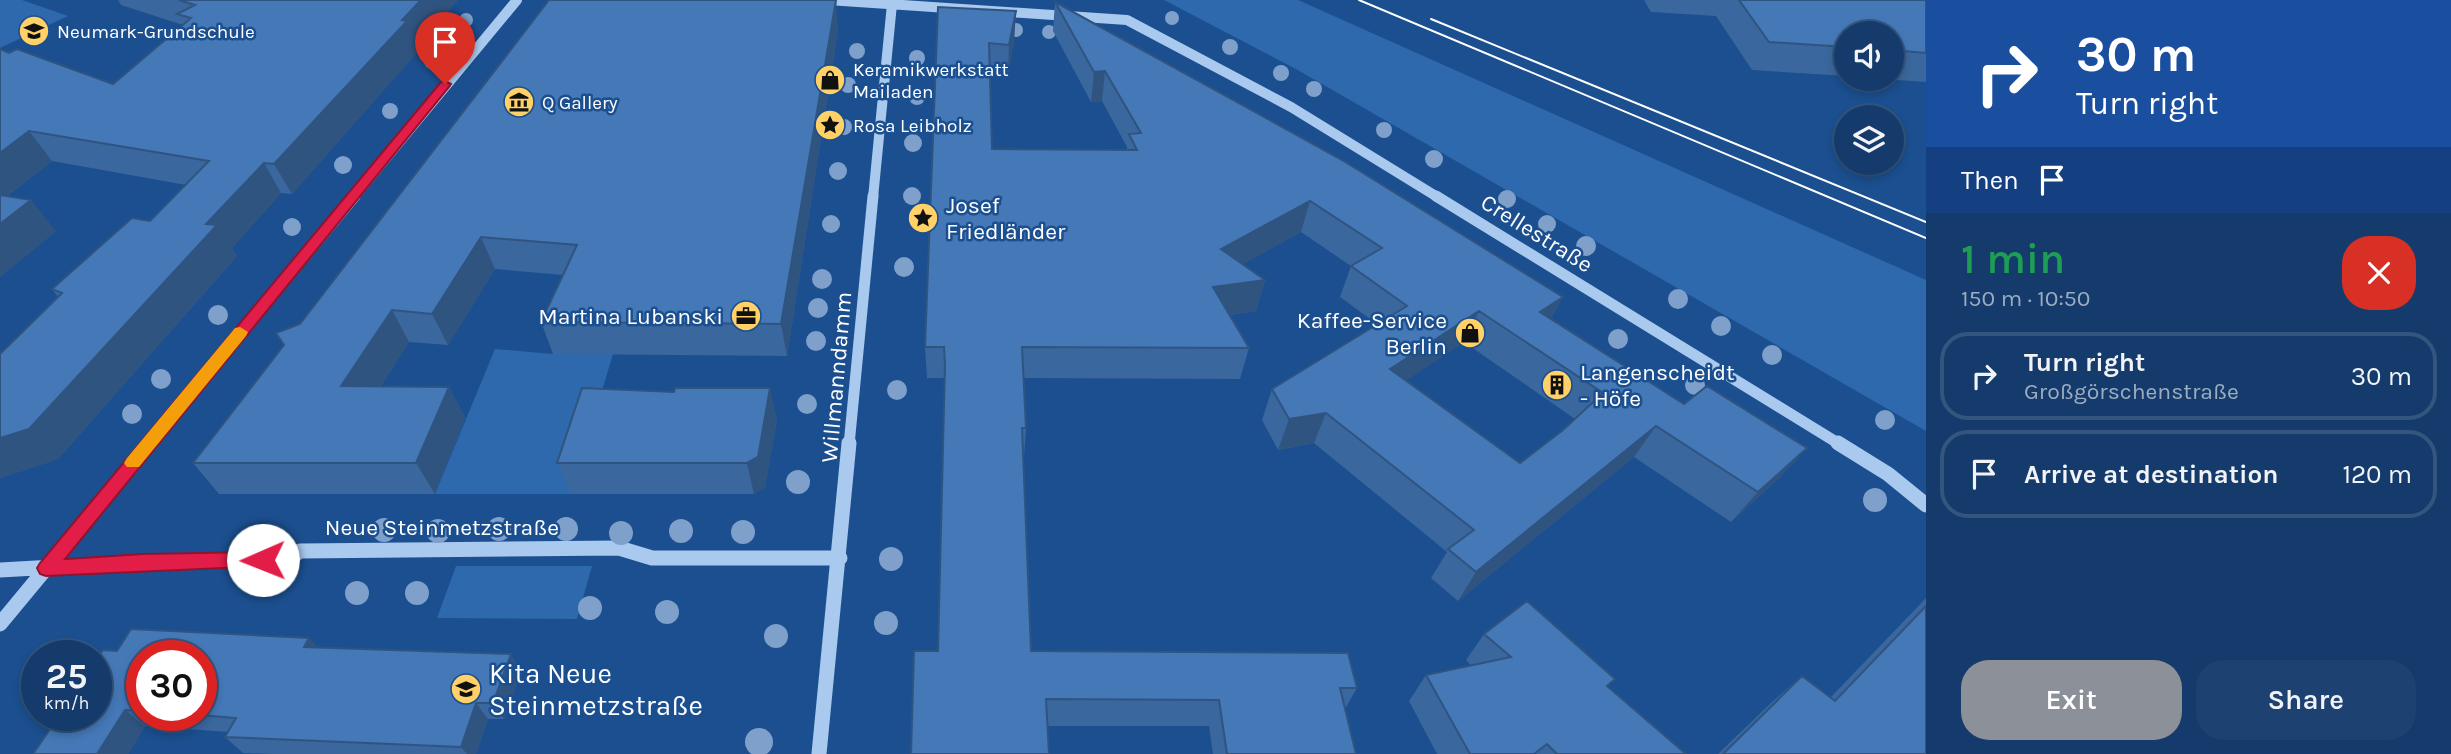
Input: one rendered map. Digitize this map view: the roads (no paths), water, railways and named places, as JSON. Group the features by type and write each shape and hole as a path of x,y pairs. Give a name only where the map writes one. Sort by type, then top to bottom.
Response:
{"street":[{"path":"0,624 517,0"},
{"name":"Crellestraße","path":"828,0 1127,20 1291,107 1888,474 1926,505"},
{"name":"Willmanndamm","path":"819,754 892,5"},
{"name":"Neue Steinmetzstraße","path":"46,568 143,562 287,560 300,551 619,548 652,558 840,558"},
{"path":"0,570 46,568"}],"tram line":[{"path":"1359,0 1926,238"},
{"path":"1431,19 1926,222"}],"place":[{"name":"Neumark-Grundschule","path":"34,31"},
{"name":"Keramikwerkstatt Mailaden","path":"830,80"},
{"name":"Q Gallery","path":"519,102"},
{"name":"Rosa Leibholz","path":"830,125"},
{"name":"Josef Friedländer","path":"923,218"},
{"name":"Martina Lubanski","path":"746,316"},
{"name":"Kaffee-Service Berlin","path":"1470,333"},
{"name":"Langenscheidt - Höfe","path":"1557,385"},
{"name":"Kita Neue Steinmetzstraße","path":"466,689"}]}
